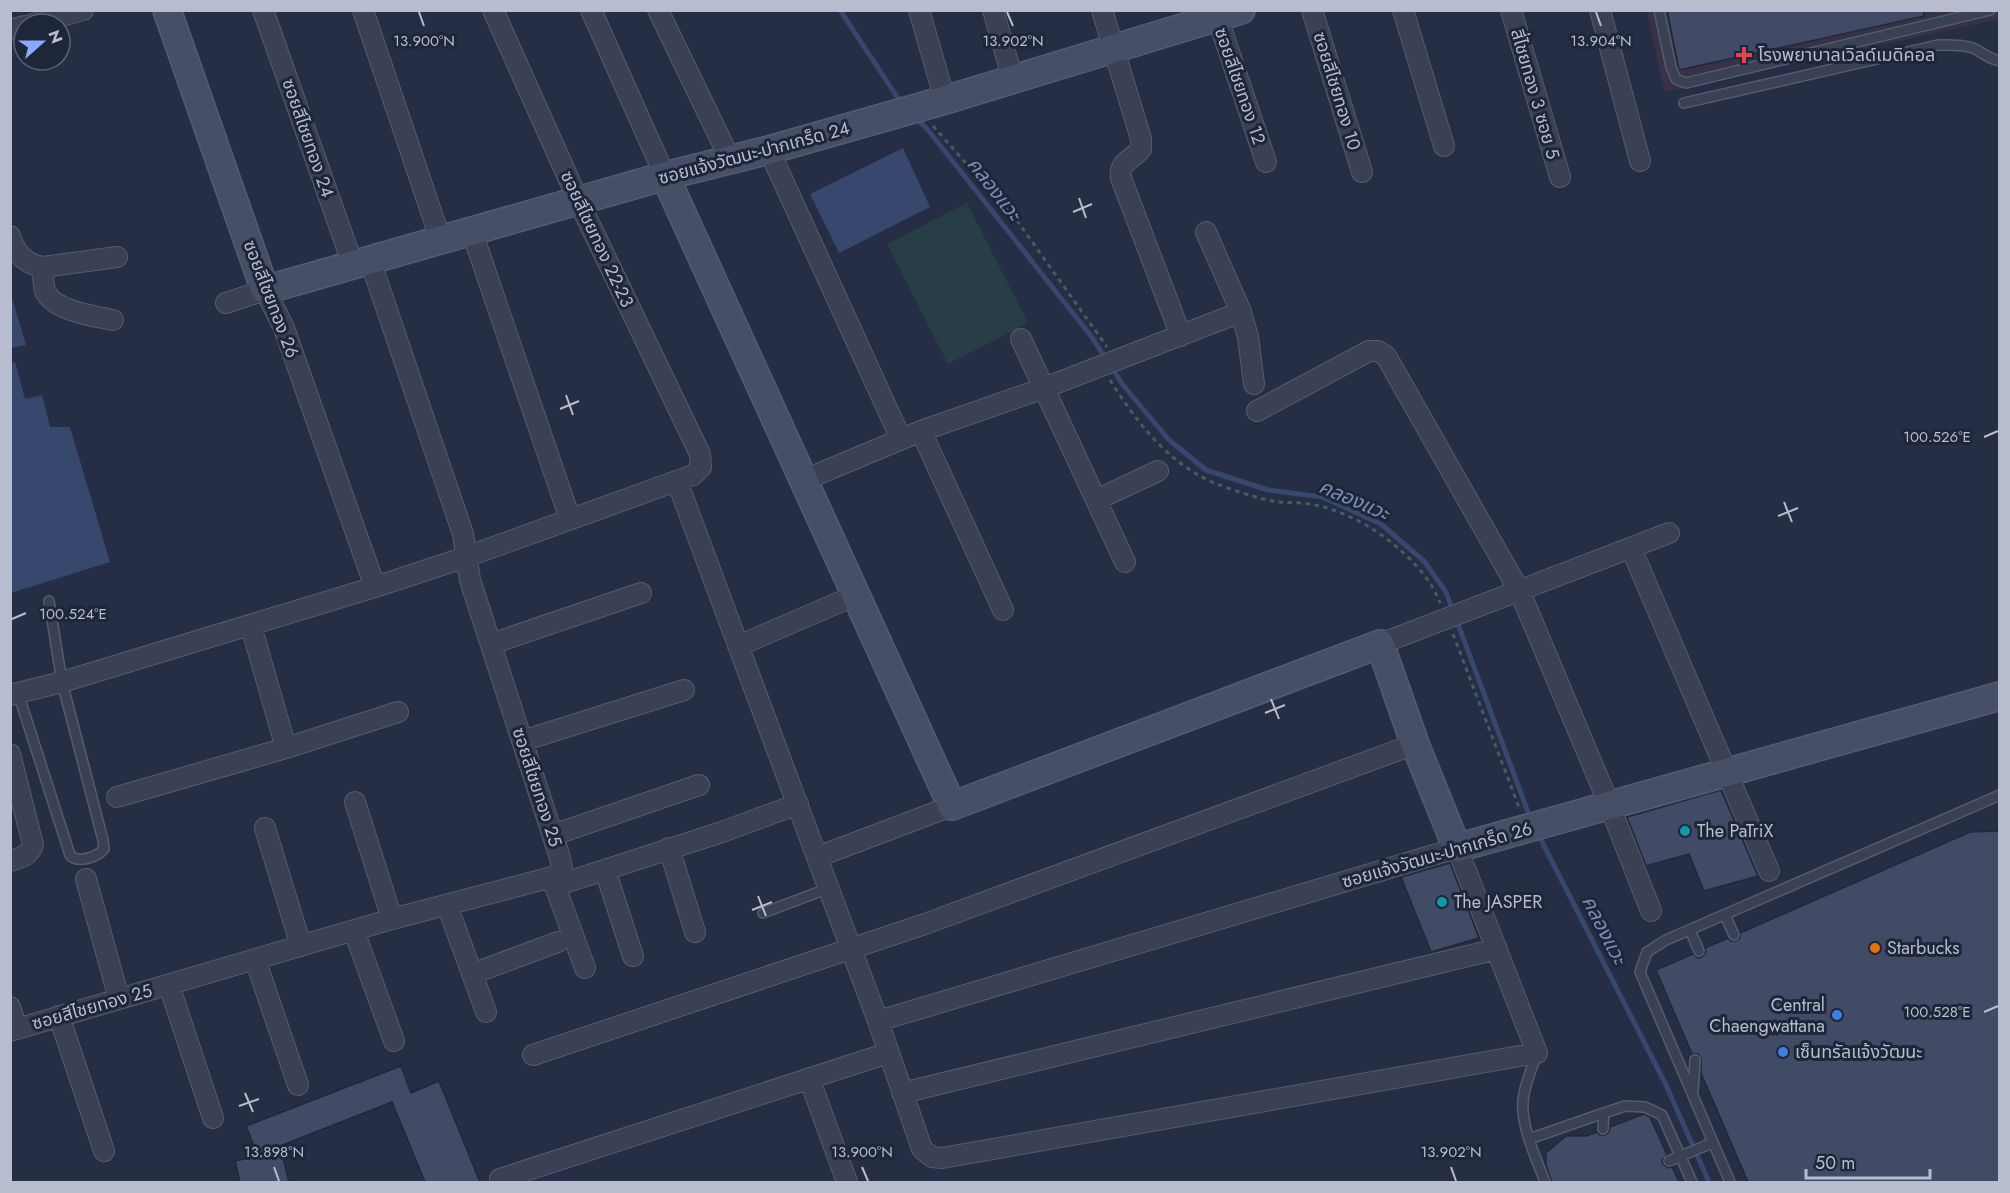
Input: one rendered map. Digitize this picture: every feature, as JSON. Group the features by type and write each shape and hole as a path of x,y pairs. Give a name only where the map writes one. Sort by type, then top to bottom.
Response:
{"street":[{"name":"ซอยสีไชยทอง 26","path":"167,10 265,290 284,328 375,587"},
{"name":"ซอยสีไชยทอง 24","path":"263,10 362,263"},
{"path":"363,10 441,241"},
{"name":"ซอยสีไชยทอง 22-23","path":"493,10 579,202 700,454 701,467 693,475 677,480"},
{"path":"591,10 952,806"},
{"path":"658,10 730,159"},
{"path":"919,10 945,100"},
{"path":"993,10 1013,80"},
{"path":"1102,10 1141,139 1137,154 1121,165 1121,178 1180,336"},
{"name":"ซอยสีไชยทอง 10","path":"1312,10 1362,172"},
{"path":"1403,10 1444,146"},
{"name":"สี่ไชยทอง 3 ซอย 5","path":"1511,10 1560,177"},
{"path":"1600,10 1640,161"},
{"name":"ซอยแจ้งวัฒนะ-ปากเกร็ด 24","path":"265,290 665,176 769,150 945,100 1113,50 1224,13"},
{"name":"ซอยสีไชยทอง 12","path":"1224,13 1266,162"},
{"path":"769,150 901,440"},
{"path":"472,232 570,519"},
{"path":"1206,232 1241,312 1248,337 1254,384"},
{"path":"10,236 20,256 30,265 42,267 117,257"},
{"name":"ซอยสีไชยทอง 25","path":"14,1030 392,920 556,876 562,869 470,580 463,534 362,263"},
{"path":"42,267 45,291 55,302 68,309 113,320"},
{"path":"226,303 265,290"},
{"path":"804,480 921,431 1044,388 1241,312"},
{"path":"1021,339 1125,562"},
{"path":"1257,411 1369,351 1378,351 1386,356 1520,592 1651,911"},
{"path":"921,431 1003,610"},
{"path":"1096,500 1158,471"},
{"path":"14,694 251,626 375,587 466,557 677,480 878,1021 922,1149 932,1157 942,1158 1537,1053 1415,744 1380,644"},
{"path":"817,856 1520,592 1669,533"},
{"path":"1631,548 1770,871"},
{"path":"491,644 641,593"},
{"path":"738,646 856,595"},
{"path":"251,626 286,748"},
{"path":"522,741 684,690"},
{"name":"ซอยแจ้งวัฒนะ-ปากเกร็ด 26","path":"878,1021 1457,848 2000,696"},
{"path":"117,797 286,748 398,712"},
{"path":"533,1055 925,924 1415,744"},
{"path":"10,753 33,845 31,852 24,857 10,861"},
{"path":"553,835 699,785"},
{"path":"355,802 392,920"},
{"path":"585,968 555,886 722,832 798,804"},
{"path":"265,828 301,946"},
{"path":"669,848 695,932"},
{"path":"605,870 633,956"},
{"path":"86,879 119,999"},
{"path":"447,905 486,1012"},
{"path":"354,931 394,1041"},
{"path":"472,974 558,942"},
{"path":"902,1093 1497,949"},
{"path":"255,959 298,1085"},
{"path":"169,985 213,1118"},
{"path":"10,1007 14,1030"},
{"path":"59,1016 104,1151"},
{"path":"500,1179 888,1053"},
{"path":"809,1078 847,1182"}],"lane":[{"path":"1659,10 1671,67 1676,79 1686,83 1969,13 1990,10"},
{"path":"1684,103 1938,45 1959,45 1976,49 1985,57 2000,61"},
{"path":"14,694 70,855 78,861 101,853 104,849 62,682 49,601"},
{"path":"1730,1182 1640,972 1647,952 1666,940 2000,795"},
{"path":"763,913 829,888"},
{"path":"1725,915 1734,936"},
{"path":"1690,930 1699,951"},
{"path":"1537,1053 1524,1096 1523,1111 1529,1139 1545,1182"},
{"path":"1692,1094 1695,1060"},
{"path":"1529,1139 1625,1106 1645,1107 1662,1115 1684,1154 1692,1182"},
{"path":"1603,1129 1604,1113"},
{"path":"1669,1161 1712,1143"}],"path":[{"path":"908,110 1018,222 1109,363 1131,414 1165,451 1201,476 1239,491 1275,501 1314,505 1341,513 1378,531 1411,561 1455,616 1534,826"}],"shaded area":[{"name":"โรงพยาบาลเวิลด์เมดิคอล","path":"1999,10 2000,19 1664,92 1647,11"},
{"path":"967,203 1028,323 948,364 887,244"}],"water":[{"path":"903,148 930,207 839,253 810,194"},
{"path":"10,301 13,301 26,345 11,348"},
{"path":"15,362 25,399 42,395 50,427 70,427 110,562 11,593 10,363"}],"building":[{"path":"1667,10 1923,10 1924,16 1679,70"},
{"name":"The PaTriX","path":"1721,790 1758,876 1704,891 1689,854 1646,866 1627,817"},
{"name":"Central Chaengwattana","path":"2000,831 2000,1182 1748,1182 1701,1073 1701,1058 1698,1054 1692,1054 1656,970 1693,954 1698,958 1702,957 1706,952 1705,948 1728,938 1736,941 1740,938 1740,933 1970,832"},
{"name":"The JASPER","path":"1450,863 1479,938 1431,952 1401,877"},
{"path":"401,1066 411,1093 439,1081 480,1182 425,1182 392,1102 280,1146 289,1182 240,1182 235,1161 258,1156 246,1126"},
{"path":"1644,1114 1650,1117 1667,1155 1662,1160 1663,1164 1668,1168 1672,1167 1679,1182 1552,1182 1546,1165 1546,1153 1566,1136 1586,1136 1597,1132 1605,1135 1609,1132 1610,1127"}],"waterway":[{"name":"คลองแวะ","path":"840,10 901,103"},
{"name":"คลองแวะ","path":"916,118 928,130 1091,336 1123,385 1169,440 1206,470 1268,490 1322,497 1381,524 1424,561 1446,592 1531,820"},
{"name":"คลองแวะ","path":"1538,834 1666,1085 1709,1182"}],"place":[{"name":"โรงพยาบาลเวิลด์เมดิคอล","path":"1744,55"},
{"name":"The PaTriX","path":"1685,831"},
{"name":"The JASPER","path":"1442,902"},
{"name":"Starbucks","path":"1875,948"},
{"name":"Central Chaengwattana","path":"1837,1015"},
{"name":"เซ็นทรัลแจ้งวัฒนะ","path":"1783,1052"}]}
